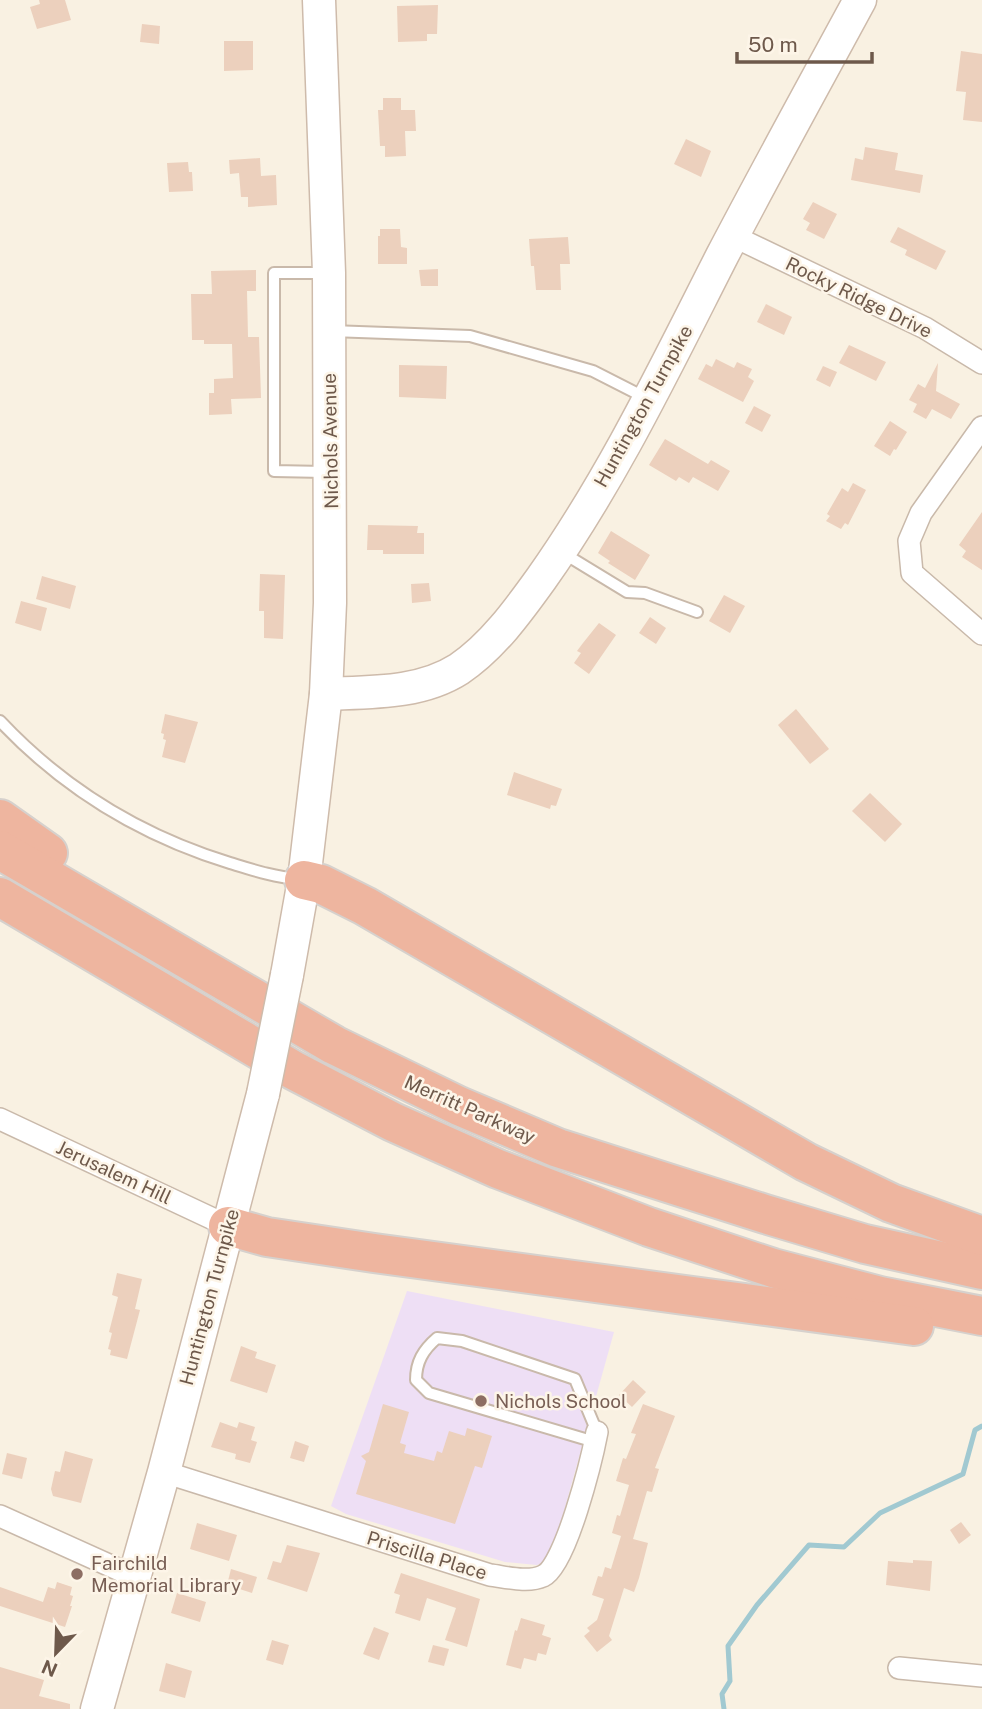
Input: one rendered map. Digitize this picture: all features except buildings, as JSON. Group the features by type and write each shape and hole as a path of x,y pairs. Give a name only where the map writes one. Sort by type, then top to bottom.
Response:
{"highway":[{"path":"0,819 129,907 184,959"},
{"name":"Merritt Parkway","path":"0,850 334,1045 459,1106 558,1148 865,1244 982,1270"},
{"path":"304,880 321,884 365,906 806,1162 891,1203 982,1236"},
{"path":"0,897 293,1070 393,1122 498,1169 649,1227 773,1268 880,1297 982,1316"},
{"path":"0,908 87,949"},
{"path":"228,1226 267,1237 374,1253 982,1335"}],"main road":[{"name":"Nichols Avenue","path":"304,880 326,694 330,603 329,273 320,0"},
{"name":"Huntington Turnpike","path":"326,694 398,690 428,683 459,669 488,645 526,600 561,551 649,399 860,0"},
{"name":"Huntington Turnpike","path":"97,1709 164,1472 263,1094 304,880"}],"street":[{"name":"Rocky Ridge Drive","path":"733,236 925,328 982,363"},
{"path":"982,427 921,513 909,541 912,573 982,634"},
{"name":"Jerusalem Hill","path":"0,1119 228,1226"},
{"name":"Priscilla Place","path":"164,1472 490,1575 523,1580 543,1576 555,1567 566,1545 596,1437"},
{"path":"0,1516 133,1576"},
{"path":"899,1668 982,1675"}],"lane":[{"path":"329,273 274,273 274,471 331,472"},
{"path":"328,331 470,336 593,371 649,399"},
{"path":"561,551 627,592 646,593 697,612"},
{"path":"0,721 54,771 134,824 221,860 270,875 304,880"},
{"path":"437,1338 461,1341 575,1379 596,1437 429,1393 416,1380 416,1366 426,1348 437,1338"}],"shaded area":[{"name":"Nichols School","path":"407,1291 614,1332 554,1547 548,1560 537,1565 505,1562 346,1514 331,1506"}],"waterway":[{"path":"724,1709 722,1694 730,1681 728,1646 757,1605 809,1545 844,1547 880,1513 963,1474 975,1430 982,1426"}],"place":[{"name":"Nichols School","path":"481,1401"},
{"name":"Fairchild Memorial Library","path":"77,1574"}]}
